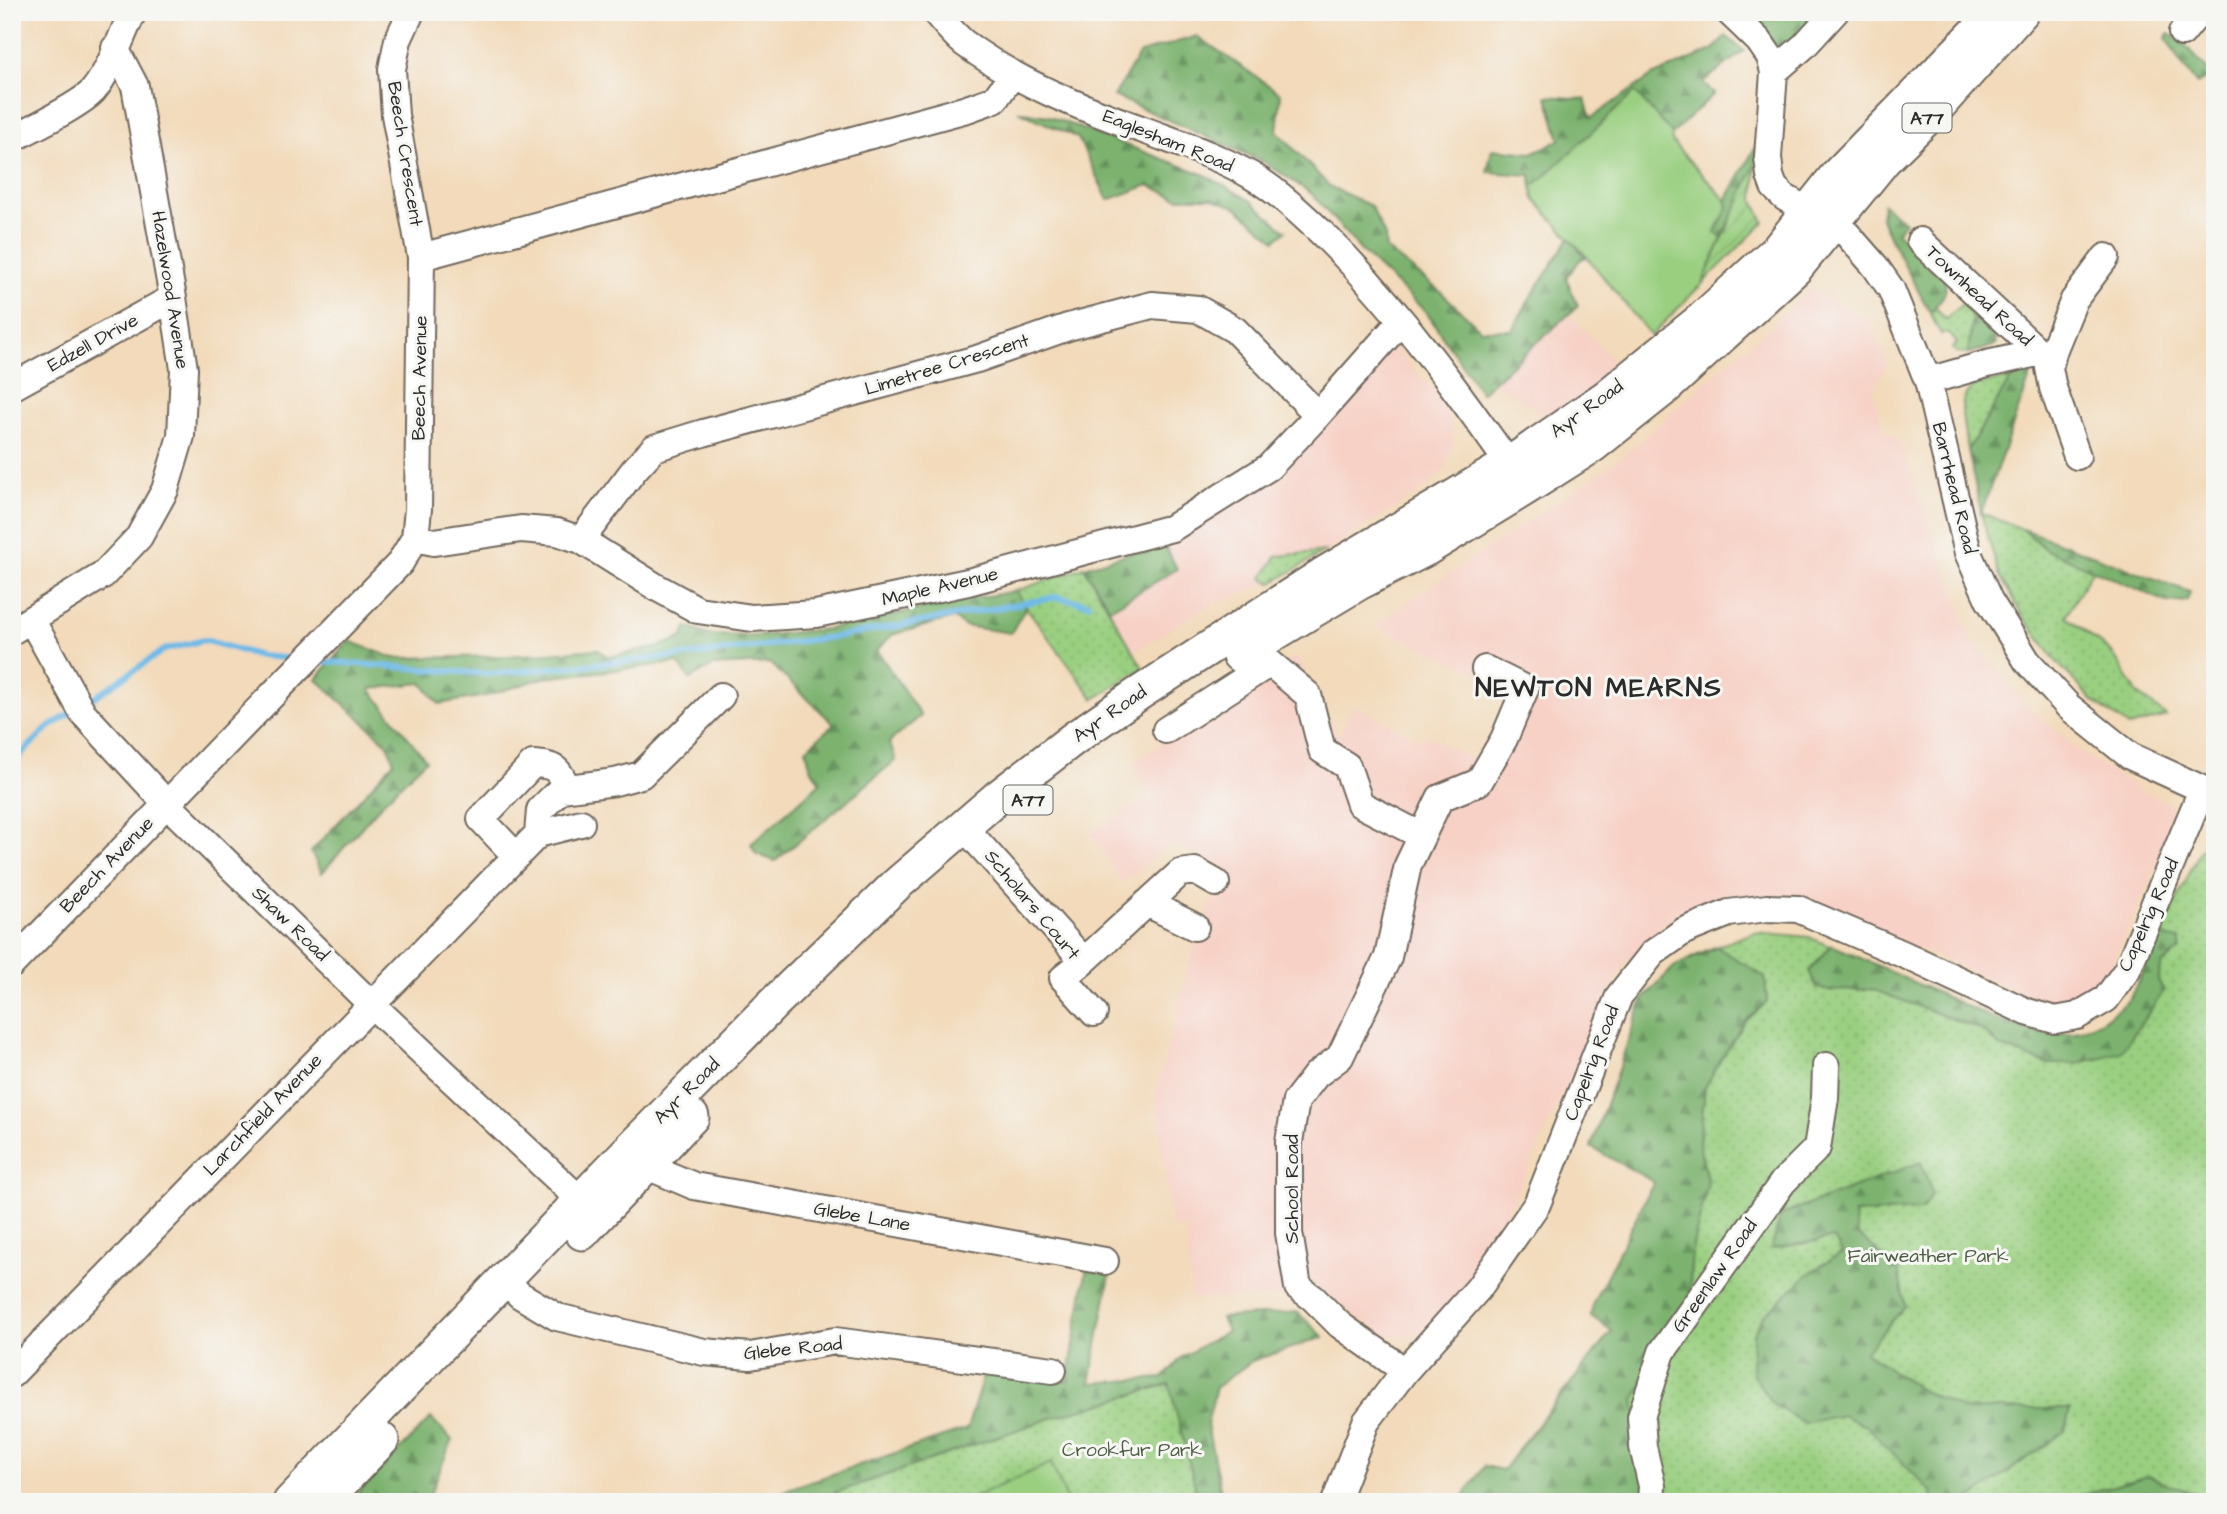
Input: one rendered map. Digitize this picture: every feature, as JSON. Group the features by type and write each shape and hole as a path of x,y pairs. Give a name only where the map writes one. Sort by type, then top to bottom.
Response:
{"main road":[{"name":"Ayr Road","path":"1820,218 1836,176 1996,12"},
{"name":"Ayr Road","path":"290,1502 512,1287 638,1158 731,1074 971,835 1073,738 1322,575 1518,476 1606,397 1703,318 1778,249 1820,218 1884,160 1932,113 2022,12"},
{"name":"Ayr Road","path":"323,1502 512,1287"}],"street":[{"path":"12,139 92,92 133,12"},
{"name":"Beech Crescent","path":"411,12 397,40 392,69 396,115 421,257"},
{"name":"Eaglesham Road","path":"934,12 962,41 1013,74 1094,112 1197,150 1253,176 1306,218 1354,266 1401,321 1518,476"},
{"path":"1729,12 1759,41 1774,72 1804,46 1835,12"},
{"path":"2182,33 2199,12"},
{"name":"Hazelwood Avenue","path":"22,626 103,575 139,537 165,490 181,436 184,369 173,298 135,86 115,48"},
{"name":"Barrhead Road","path":"1774,72 1768,157 1774,187 1783,197 1847,234 1860,246 1891,289 1928,382 1968,553 1989,600 2027,662 2069,707 2130,756 2209,793"},
{"path":"421,257 967,109 995,99 1013,74"},
{"name":"Townhead Road","path":"1920,241 2046,351"},
{"name":"Beech Avenue","path":"12,964 400,563 415,538 418,509 421,257"},
{"name":"Townhead Road","path":"2077,456 2053,388 2046,351 2074,300 2106,257"},
{"name":"Edzell Drive","path":"12,387 173,298"},
{"name":"Limetree Crescent","path":"581,540 654,448 977,359 1068,327 1152,305 1198,309 1234,330 1318,415"},
{"name":"Maple Avenue","path":"415,538 434,542 522,529 557,532 581,540 698,610 752,618 816,614 968,582 1172,528 1269,467 1401,321"},
{"name":"Townhead Road","path":"1928,382 2046,351"},
{"name":"Shaw Road","path":"22,626 83,713 166,803 371,1004 589,1209"},
{"path":"1166,730 1270,663 1308,695 1322,750 1347,766 1360,804 1422,836 1440,798 1479,782 1504,739 1525,690 1485,669"},
{"path":"581,823 538,834 540,810 561,789 615,782 641,775 720,696"},
{"path":"516,856 481,820 533,764 550,765 560,772 568,788"},
{"name":"Capelrig Road","path":"1335,1502 1366,1422 1405,1371 1478,1289 1537,1204 1619,996 1653,953 1684,931 1729,913 1767,908 1798,909 1905,955 2026,1012 2055,1020 2077,1016 2106,999 2127,970 2209,793"},
{"name":"Larchfield Avenue","path":"12,1374 538,834"},
{"name":"Scholars Court","path":"971,835 1084,961 1063,978 1094,1013"},
{"name":"School Road","path":"1405,1371 1340,1325 1298,1287 1289,1233 1289,1142 1296,1101 1316,1075 1340,1057 1388,957 1408,865 1422,836"},
{"path":"1084,961 1180,873 1195,871 1216,883"},
{"path":"1147,903 1195,927"},
{"name":"Greenlaw Road","path":"1651,1502 1652,1486 1643,1447 1641,1417 1662,1352 1737,1249 1751,1224 1783,1182 1817,1148 1825,1098 1826,1066"},
{"name":"Glebe Lane","path":"638,1158 694,1186 1105,1261"},
{"name":"Glebe Road","path":"512,1287 557,1317 704,1352 750,1356 835,1341 1053,1370"}],"shaded area":[{"path":"1811,287 1868,320 1887,363 1872,391 1884,432 1899,439 1971,638 2026,705 2085,755 2141,790 2170,803 2174,822 2164,850 2107,973 2094,995 2057,1008 1797,896 1748,895 1719,898 1667,919 1622,968 1593,1019 1581,1055 1496,1237 1437,1323 1411,1337 1387,1335 1304,1279 1284,1296 1191,1298 1187,1228 1172,1228 1156,1094 1194,947 1225,867 1172,844 1122,883 1091,833 1150,795 1132,763 1297,656 1339,737 1353,705 1423,741 1426,735 1484,765 1517,691 1375,626 1634,448 1774,324"},
{"path":"1569,314 1618,365 1554,420 1493,382"},
{"path":"1391,344 1442,400 1451,423 1453,446 1445,469 1426,488 1326,551 1277,556 1262,578 1272,583 1214,603 1135,651 1110,609 1177,569 1164,543 1200,529 1249,495"}],"green space":[{"path":"1747,12 1824,12 1783,55"},
{"path":"2169,33 2186,46 2212,75 2197,84 2166,38"},
{"path":"1197,36 1281,94 1277,131 1329,186 1371,206 1385,236 1386,249 1441,292 1481,330 1512,330 1569,238 1586,257 1580,260 1566,278 1578,306 1481,393 1426,312 1362,252 1312,194 1264,162 1114,96 1140,53"},
{"path":"1726,36 1744,51 1703,82 1714,94 1672,134 1635,92 1532,186 1531,175 1487,172 1492,149 1532,153 1560,140 1547,96 1585,99 1591,118 1652,76 1713,50"},
{"path":"1635,92 1672,134 1672,142 1726,200 1728,207 1715,233 1722,238 1702,284 1651,336 1587,257 1534,199 1532,186"},
{"path":"1018,111 1048,116 1203,174 1250,200 1286,231 1275,240 1236,207 1211,198 1177,198 1149,185 1108,200 1078,138"},
{"path":"1756,146 1756,164 1722,238 1715,233 1728,207 1726,200"},
{"path":"1756,164 1754,201 1764,222 1702,284"},
{"path":"1883,204 1905,222 1897,232 1944,279 1945,293 1930,313 1887,232 1881,218"},
{"path":"1963,303 1973,312 1968,354 1952,349 1957,343 1948,332 1941,335 1930,313 1935,307 1946,319"},
{"path":"1973,312 1994,334 1996,343 1968,354"},
{"path":"2032,372 1981,513 1968,450 2011,378"},
{"path":"2011,378 1968,450 1962,414 1965,397 1978,385"},
{"path":"1981,513 2023,529 2045,549 2093,569 2066,616 2112,653 2138,694 2166,716 2129,727 2093,701 2056,661 2020,612 1999,574"},
{"path":"2023,529 2190,592 2187,601 2169,603 2045,549"},
{"path":"1164,543 1177,569 1110,609 1084,567"},
{"path":"1326,551 1272,583 1262,578 1277,556"},
{"path":"1084,567 1143,668 1094,699 1016,591"},
{"path":"1016,591 1026,607 1011,633 964,626 953,618 892,635 877,650 921,716 889,742 896,760 775,861 756,854 751,844 820,783 810,766 806,749 834,724 770,663 713,666 690,679 678,663 544,678 485,696 439,704 422,683 370,689 426,760 386,799 322,873 311,852 394,762 387,743 316,679 349,641 394,658 509,656 598,649 608,657 658,647 682,638 687,627 708,635 757,636 827,629"},
{"name":"Fairweather Park","path":"2212,838 2215,839 2215,1502 1479,1502 1612,1331 1688,1200 1591,1147 1643,999 1674,967 1707,950 1755,932 1809,937 1990,1017 2038,1033 2074,1033 2102,1021 2130,999 2200,851"},
{"path":"2159,936 2180,940 2180,950 2162,964 2158,980 2164,991 2121,1052 2076,1064 2047,1064 2001,1047 1980,1029 1871,989 1829,991 1817,988 1809,971 1832,945 1990,1017 2038,1033 2074,1033 2102,1021 2130,999"},
{"path":"1717,947 1765,977 1767,1002 1747,1020 1705,1088 1699,1145 1708,1183 1692,1250 1689,1304 1634,1400 1649,1502 1460,1502 1484,1466 1503,1470 1612,1331 1591,1316 1593,1303 1654,1182 1591,1147 1643,999 1674,967"},
{"path":"1921,1162 1932,1193 1922,1210 1854,1214 1857,1234 1898,1269 1905,1306 1865,1352 1922,1391 1964,1409 2070,1409 2065,1431 1966,1502 1931,1502 1933,1493 1866,1426 1842,1415 1804,1423 1772,1404 1752,1373 1753,1334 1763,1316 1812,1271 1842,1253 1834,1238 1771,1249 1781,1215"},
{"path":"1087,1266 1110,1275 1090,1383 1163,1378 1182,1357 1227,1331 1221,1318 1297,1312 1324,1337 1252,1361 1216,1387 1207,1425 1223,1502 1199,1502 1169,1384 1051,1418 837,1492 818,1502 767,1502 788,1489 967,1429 984,1373 1068,1381"},
{"name":"Crookfur Park","path":"1170,1384 1199,1502 818,1502 837,1492 1051,1418"},
{"path":"431,1418 452,1440 427,1502 362,1502 355,1496"},
{"path":"1051,1463 1068,1502 963,1502"},
{"path":"2147,1476 2190,1492 2215,1497 2215,1502 2058,1502"}],"waterway":[{"path":"318,661 488,674 692,655 842,636 1057,597 1089,604"},
{"path":"86,703 164,650 204,640 260,656 296,659"},
{"path":"12,763 48,728 74,711"}],"district":[{"name":"NEWTON MEARNS","path":"1599,688"}]}
